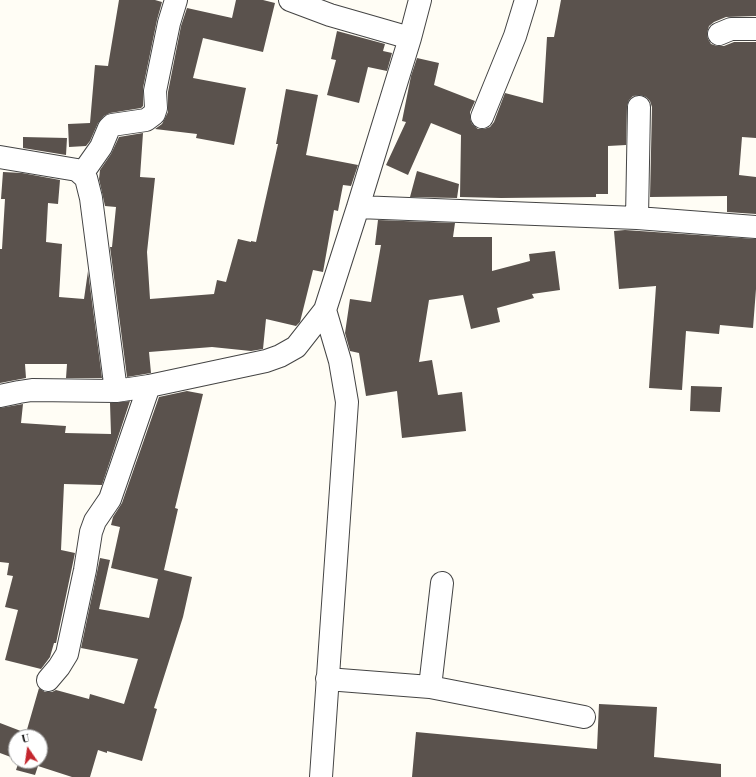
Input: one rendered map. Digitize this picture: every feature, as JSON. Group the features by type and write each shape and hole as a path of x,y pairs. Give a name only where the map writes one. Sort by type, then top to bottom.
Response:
{"street":[{"path":"82,174 101,148 109,128 112,125 146,120 154,114 156,108 155,91 169,23 176,0"},
{"path":"290,0 330,15 410,38"},
{"path":"0,396 32,390 116,391 149,386 266,361 280,356 296,347 325,310 410,38 420,0"},
{"path":"482,117 515,36 526,0"},
{"path":"719,34 730,29 743,28 756,30"},
{"path":"637,218 639,107"},
{"path":"0,157 77,170 86,178 91,198 116,391"},
{"path":"358,206 637,218 756,227"},
{"path":"321,777 347,402 340,361 325,310"},
{"path":"48,680 59,667 67,654 85,570 91,532 95,522 110,499 149,386"},
{"path":"430,687 442,583"},
{"path":"327,679 430,687 584,717"}],"building":[{"path":"119,0 155,0 162,2 143,88 143,106 141,108 110,113 104,116 98,123 90,141 86,146 69,147 68,124 90,123 95,65 108,66"},
{"path":"236,0 263,0 275,3 263,52 203,38 193,78 246,88 234,145 196,138 197,134 155,129 162,124 168,112 168,92 181,26 187,8 232,18"},
{"path":"561,0 756,0 756,16 726,17 709,26 707,33 711,44 717,46 724,46 734,42 756,42 756,138 742,137 739,175 756,177 756,214 727,212 727,196 650,197 652,107 650,101 646,97 640,95 633,96 629,100 627,106 626,145 608,146 608,194 596,194 596,197 460,197 461,135 431,123 408,175 386,165 406,122 402,121 411,76 417,58 439,63 434,85 475,101 470,112 470,118 472,124 478,129 490,127 494,122 505,93 543,103 547,37 554,37"},
{"path":"337,31 385,44 383,51 392,53 387,71 368,67 359,103 327,95 336,60 331,59"},
{"path":"286,89 318,95 306,155 358,165 351,186 343,185 338,211 334,210 323,272 313,270 300,322 296,326 266,319 263,349 251,351 212,347 149,352 151,373 127,377 110,247 112,247 116,207 105,206 99,179 100,170 111,154 119,137 143,133 140,177 155,178 147,252 150,299 214,294 217,280 226,282 238,239 256,242 278,144 276,144"},
{"path":"23,137 67,138 66,155 23,148"},
{"path":"417,171 459,184 457,198 410,197"},
{"path":"3,172 22,173 60,180 58,204 48,203 46,242 62,244 59,297 84,299 88,271 102,378 66,378 67,364 25,364 26,378 0,383 0,249 2,249 5,199 1,199"},
{"path":"378,220 455,223 453,237 492,237 492,271 530,261 529,254 555,251 560,290 532,294 534,298 497,308 500,322 471,329 463,295 429,300 419,362 432,360 438,395 462,392 466,431 402,438 397,391 366,396 359,353 350,351 345,333 350,299 371,302 381,245 375,245"},
{"path":"625,230 756,239 756,289 753,328 720,325 719,334 686,331 682,390 649,388 656,286 619,289 614,231"},
{"path":"691,386 722,387 720,412 690,411"},
{"path":"187,391 203,394 175,508 178,509 164,570 192,577 183,617 154,708 157,709 142,761 107,751 107,753 98,750 90,777 72,777 47,769 48,729 27,729 39,688 45,692 52,692 56,690 89,699 90,694 124,704 138,659 81,648 100,558 110,560 99,609 149,618 158,579 111,568 120,527 111,525 113,517 122,503 159,397"},
{"path":"130,401 102,485 64,484 61,550 75,553 56,643 54,643 50,657 41,669 5,660 18,610 5,607 13,576 7,575 9,563 0,562 0,408 23,404 21,423 66,426 65,433 111,434 110,403"},
{"path":"599,704 657,707 654,757 721,764 721,777 412,777 416,732 597,749"},
{"path":"0,723 16,729 8,729 8,756 0,753"},
{"path":"16,769 37,769 35,775"}]}
